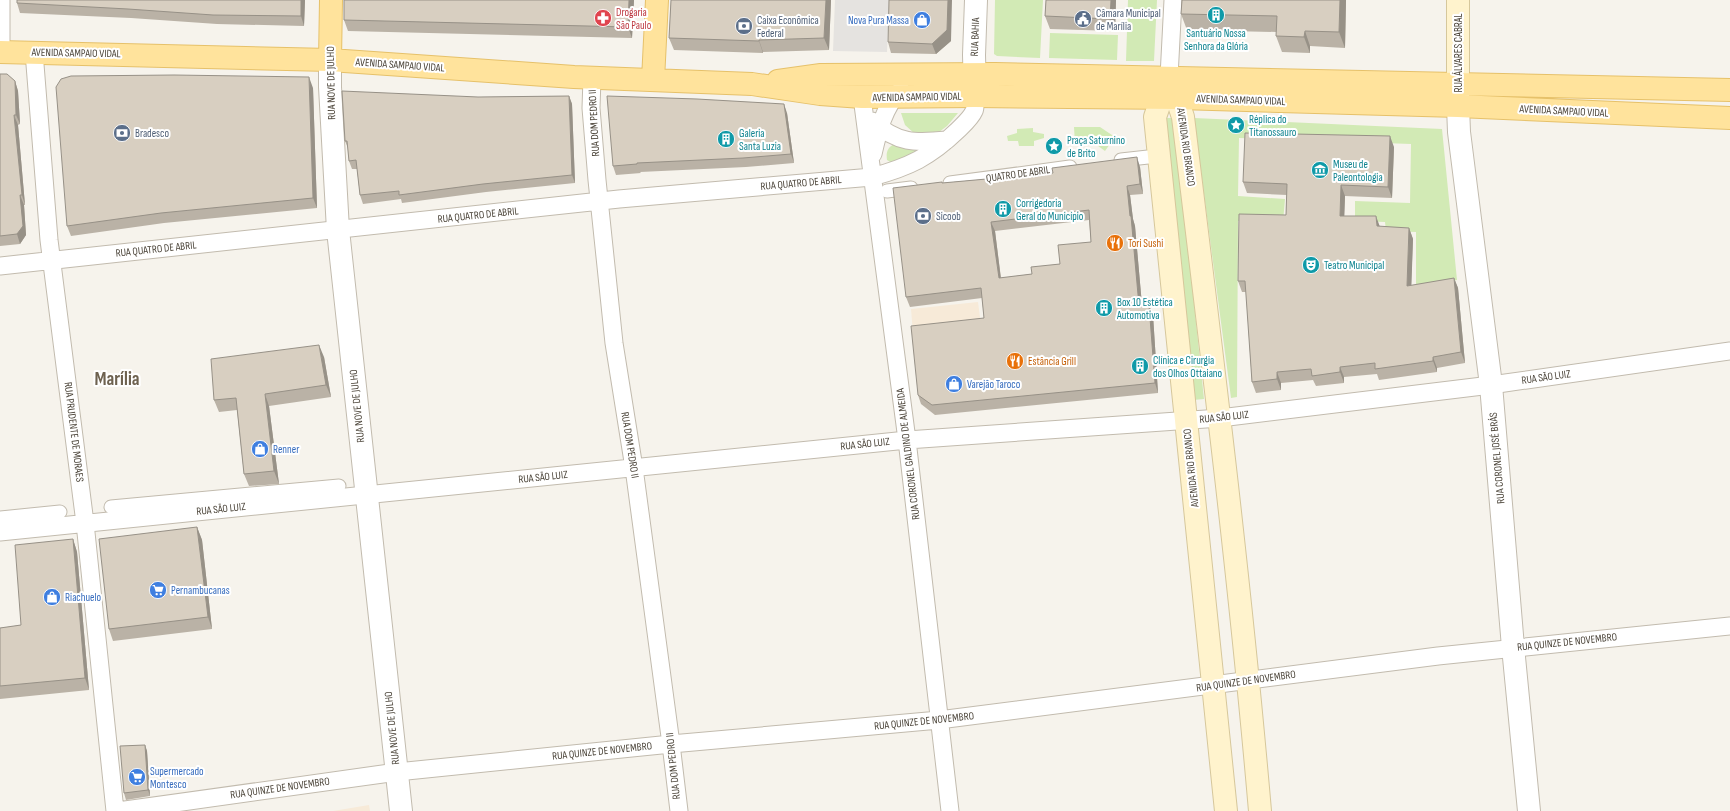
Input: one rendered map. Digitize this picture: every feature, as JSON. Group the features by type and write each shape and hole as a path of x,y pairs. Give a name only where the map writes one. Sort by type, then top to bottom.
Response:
{"main road":[{"name":"RUA NOVE DE JULHO","path":"330,60 331,0"},
{"path":"653,80 657,0"},
{"name":"RUA ÁLVARES CABRAL","path":"1458,0 1458,106"},
{"name":"AVENIDA SAMPAIO VIDAL","path":"1,52 330,60 592,78 752,84 820,94 863,104 893,98 975,96 1169,98 1458,106 1730,118"},
{"name":"AVENIDA SAMPAIO VIDAL","path":"752,84 821,75 974,74 1730,90"},
{"name":"AVENIDA RIO BRANCO","path":"1169,77 1169,98 1155,117 1226,811"},
{"name":"AVENIDA RIO BRANCO","path":"1169,98 1183,117 1220,418 1249,680 1260,811"}],"street":[{"path":"1,0 1,52"},
{"name":"RUA BAHIA","path":"975,96 974,74 976,0"},
{"path":"1169,77 1173,0"},
{"name":"RUA PRUDENTE DE MORAES","path":"34,52 52,260 85,523 116,811"},
{"name":"RUA NOVE DE JULHO","path":"330,60 330,87 338,230 401,811"},
{"path":"872,170 880,127 893,98 907,85 927,75"},
{"name":"RUA DOM PEDRO II","path":"592,78 591,108 614,343 634,468 671,744 678,811"},
{"name":"RUA QUATRO DE ABRIL","path":"0,266 338,230 872,170 900,170 921,160 948,140 974,111 975,96"},
{"path":"863,104 872,122 890,135 911,142 924,143 948,140"},
{"name":"RUA CORONEL GALDINO DE ALMEIDA","path":"863,104 907,440 950,811"},
{"name":"RUA CORONEL JOSÉ BRÁS","path":"1458,106 1459,132 1491,385 1513,647 1529,811"},
{"path":"1109,162 1148,157"},
{"name":"QUATRO DE ABRIL","path":"887,192 1085,165"},
{"name":"RUA SÃO LUIZ","path":"0,532 907,440 1220,418 1491,385 1730,351"},
{"path":"112,506 339,486"},
{"path":"0,518 60,512"},
{"name":"RUA QUINZE DE NOVEMBRO","path":"116,811 397,772 671,744 939,720 1513,647 1730,626"}],"shaded area":[{"path":"835,0 889,0 887,52 833,51"},
{"path":"978,302 981,325 913,333 911,309"},
{"path":"369,805 370,811 333,811"}],"green space":[{"path":"995,0 1043,0 1040,58 997,56 994,54"},
{"path":"1128,0 1157,0 1154,61 1126,61"},
{"path":"1050,33 1118,35 1117,60 1049,58"},
{"path":"901,113 958,113 947,126 935,135 915,134 905,125"},
{"path":"1164,118 1175,118 1204,399 1193,400"},
{"path":"1194,118 1442,129 1457,280 1432,285 1416,299 1416,232 1386,231 1385,222 1355,221 1355,201 1410,203 1411,144 1239,138 1238,196 1285,199 1283,222 1238,221 1237,397 1231,398"},
{"path":"1074,127 1100,127 1115,137 1105,151 1094,143 1075,144"},
{"path":"1033,128 1033,132 1044,134 1044,138 1034,141 1034,146 1019,146 1018,141 1008,141 1007,136 1017,133 1017,129"},
{"path":"894,144 927,148 892,163 887,160 887,155 888,149"}],"building":[{"path":"17,0 301,0 301,16 213,15 17,3"},
{"path":"344,0 629,0 628,27 344,20"},
{"path":"671,0 826,0 824,38 759,41 669,38"},
{"name":"Nova Pura Massa","path":"889,0 948,0 947,30 932,44 888,42"},
{"path":"1046,0 1111,0 1110,19 1045,16"},
{"path":"1182,0 1340,0 1339,32 1305,31 1304,37 1276,36 1277,16 1181,14"},
{"path":"0,74 7,74 15,81 16,115 14,115 22,195 20,195 23,226 17,234 0,236"},
{"path":"174,75 309,77 313,198 161,213 67,226 56,87 61,79 71,76"},
{"path":"342,91 478,97 569,96 572,175 483,184 399,195 399,191 360,195 356,160 349,161 347,141 345,141"},
{"path":"607,96 784,104 791,154 637,163 613,166"},
{"path":"1245,133 1390,136 1388,187 1341,185 1340,216 1376,216 1377,226 1409,228 1407,286 1454,278 1461,352 1433,357 1433,361 1375,369 1375,363 1340,367 1340,372 1312,376 1311,369 1277,372 1277,379 1252,382 1245,281 1238,281 1239,214 1286,215 1287,184 1243,182"},
{"path":"1137,157 1140,184 1127,186 1139,306 1149,305 1155,383 932,405 918,395 911,326 984,318 981,288 906,297 893,188 942,182 1053,173 1052,168","holes":["1089,210 1091,242 1058,245 1060,264 1031,267 1032,274 999,278 991,222"]},
{"name":"Renner","path":"319,345 326,385 265,394 274,471 244,474 236,398 214,400 211,359"},
{"name":"Pernambucanas","path":"197,527 208,617 109,629 99,539"},
{"name":"Riachuelo","path":"73,539 85,678 0,686 0,628 21,625 15,545"},
{"name":"Supermercado Montesco","path":"145,745 148,790 124,793 120,746"}],"place":[{"name":"Santuário Nossa Senhora da Glória","path":"1216,15"},
{"name":"Drogaria São Paulo","path":"603,18"},
{"name":"Câmara Municipal de Marília","path":"1083,19"},
{"name":"Nova Pura Massa","path":"922,20"},
{"name":"Caixa Econômica Federal","path":"744,26"},
{"name":"Réplica do Titanossauro","path":"1236,125"},
{"name":"Bradesco","path":"122,133"},
{"name":"Galeria Santa Luzia","path":"726,139"},
{"name":"Praça Saturnino de Brito","path":"1054,146"},
{"name":"Museu de Paleontologia","path":"1320,170"},
{"name":"Corrigedoria Geral do Município","path":"1003,209"},
{"name":"Sicoob","path":"923,216"},
{"name":"Tori Sushi","path":"1115,243"},
{"name":"Teatro Municipal","path":"1311,265"},
{"name":"Box 10 Estética Automotiva","path":"1104,308"},
{"name":"Estância Grill","path":"1015,361"},
{"name":"Clínica e Cirurgia dos Olhos Ottaiano","path":"1140,366"},
{"name":"Varejão Taroco","path":"954,384"},
{"name":"Renner","path":"260,449"},
{"name":"Pernambucanas","path":"158,590"},
{"name":"Riachuelo","path":"52,597"},
{"name":"Supermercado Montesco","path":"137,777"}],"district":[{"name":"Marília","path":"117,379"}]}
